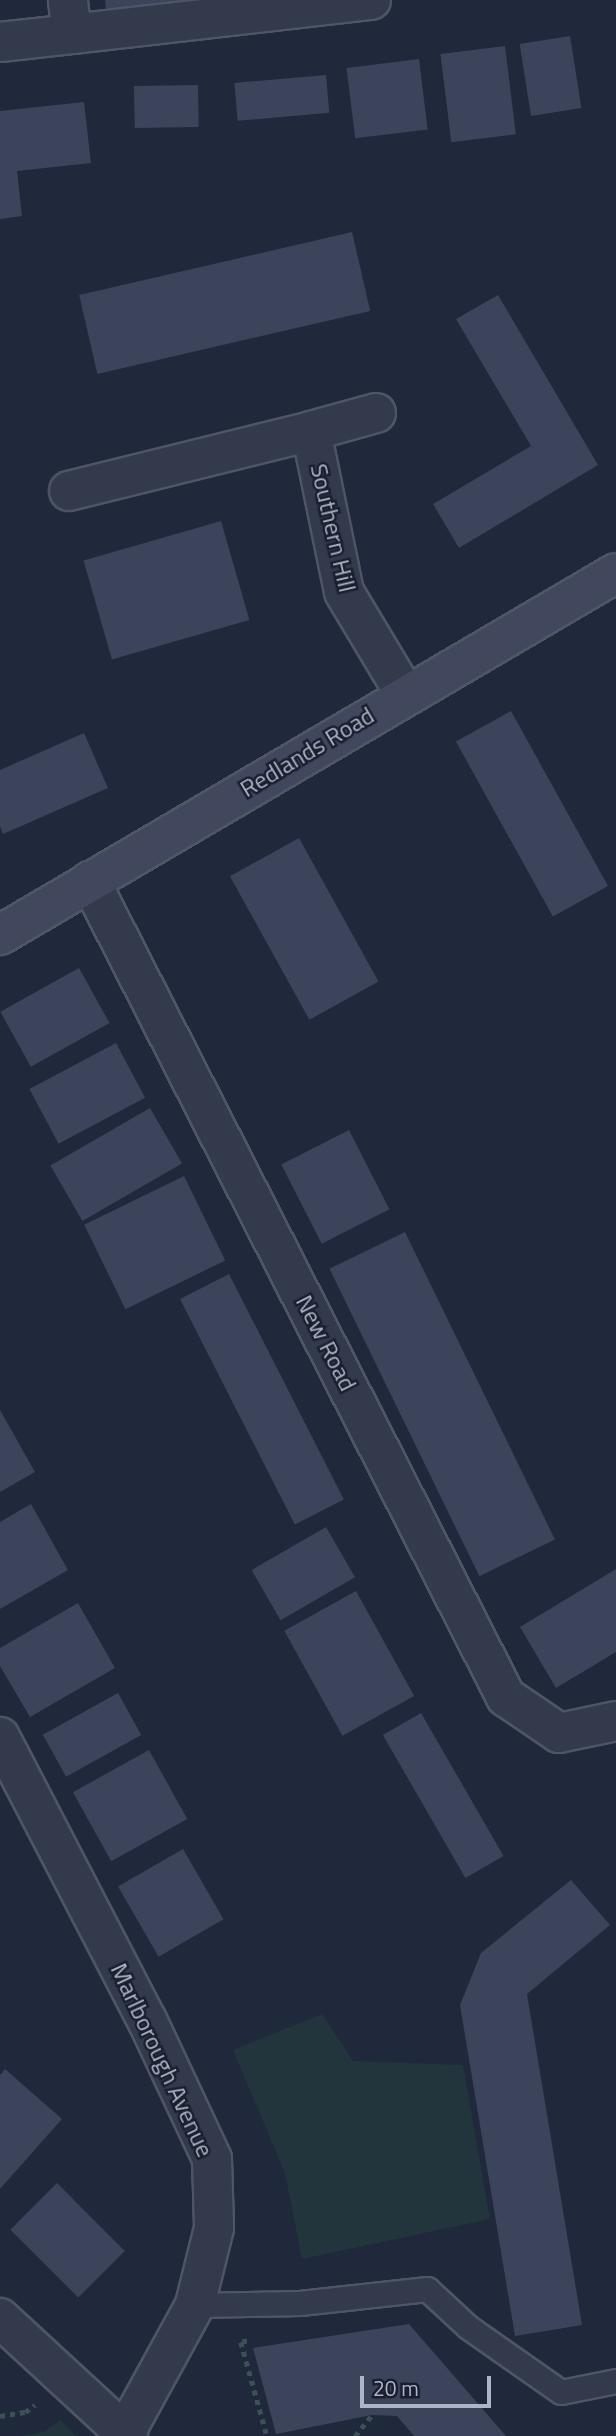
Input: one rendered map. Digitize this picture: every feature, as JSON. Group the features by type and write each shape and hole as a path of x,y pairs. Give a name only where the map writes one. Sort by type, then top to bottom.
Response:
{"street":[{"path":"0,42 70,17 371,0"},
{"name":"Southern Hill","path":"69,491 376,413"},
{"name":"Southern Hill","path":"311,431 344,592 405,694"},
{"name":"Redlands Road","path":"0,935 405,694 616,573"},
{"name":"New Road","path":"90,881 506,1697 559,1733 616,1721"},
{"name":"Marlborough Avenue","path":"0,1737 147,2020 212,2159 214,2228 195,2305 127,2435"},
{"path":"0,2318 127,2435"}],"lane":[{"path":"195,2305 300,2304 427,2290 468,2327 561,2392 616,2381"}],"path":[{"path":"254,2339 241,2342 267,2436"},
{"path":"0,2416 25,2412"},
{"path":"355,2436 372,2415"}],"shaded area":[{"path":"322,2014 353,2061 463,2065 490,2219 302,2259 285,2173 233,2050"},
{"path":"60,2420 76,2436 21,2436 44,2432"}],"building":[{"path":"105,0 183,0 183,2 106,10"},
{"path":"570,36 581,108 531,116 520,44"},
{"path":"505,46 516,134 451,142 440,54"},
{"path":"419,59 428,129 355,138 347,68"},
{"path":"326,75 329,113 238,121 234,83"},
{"path":"198,85 199,127 135,128 134,86"},
{"path":"84,102 91,163 17,171 22,216 0,219 0,111"},
{"path":"352,232 370,311 97,374 79,295"},
{"path":"498,295 598,465 459,548 433,504 531,446 456,319"},
{"path":"221,521 249,620 112,659 84,560"},
{"path":"511,711 608,886 553,916 456,742"},
{"path":"84,733 108,788 3,834 0,826 0,770"},
{"path":"299,838 379,981 309,1020 230,876"},
{"path":"79,968 110,1023 31,1067 0,1012"},
{"path":"116,1043 145,1098 59,1144 29,1089"},
{"path":"150,1108 182,1163 82,1221 50,1166"},
{"path":"349,1130 389,1209 322,1244 281,1165"},
{"path":"184,1176 225,1260 125,1309 84,1225"},
{"path":"405,1232 555,1539 479,1576 330,1269"},
{"path":"229,1274 344,1499 295,1524 180,1299"},
{"path":"0,1410 35,1472 0,1492"},
{"path":"31,1504 68,1570 0,1609 0,1522"},
{"path":"326,1527 355,1577 281,1620 252,1570"},
{"path":"616,1569 616,1652 556,1688 520,1627"},
{"path":"356,1591 414,1696 342,1736 284,1631"},
{"path":"78,1603 115,1668 30,1717 0,1666 0,1648"},
{"path":"118,1693 141,1735 66,1777 43,1735"},
{"path":"421,1713 504,1856 465,1878 383,1735"},
{"path":"149,1750 187,1819 111,1861 73,1792"},
{"path":"183,1849 224,1919 159,1957 118,1886"},
{"path":"571,1880 610,1925 527,1994 582,2325 515,2336 460,2005 481,1953"},
{"path":"5,2069 62,2119 0,2189 0,2075"},
{"path":"57,2183 125,2251 78,2298 10,2230"},
{"path":"409,2324 506,2436 414,2436 397,2416 372,2415 276,2434 253,2348"}]}
